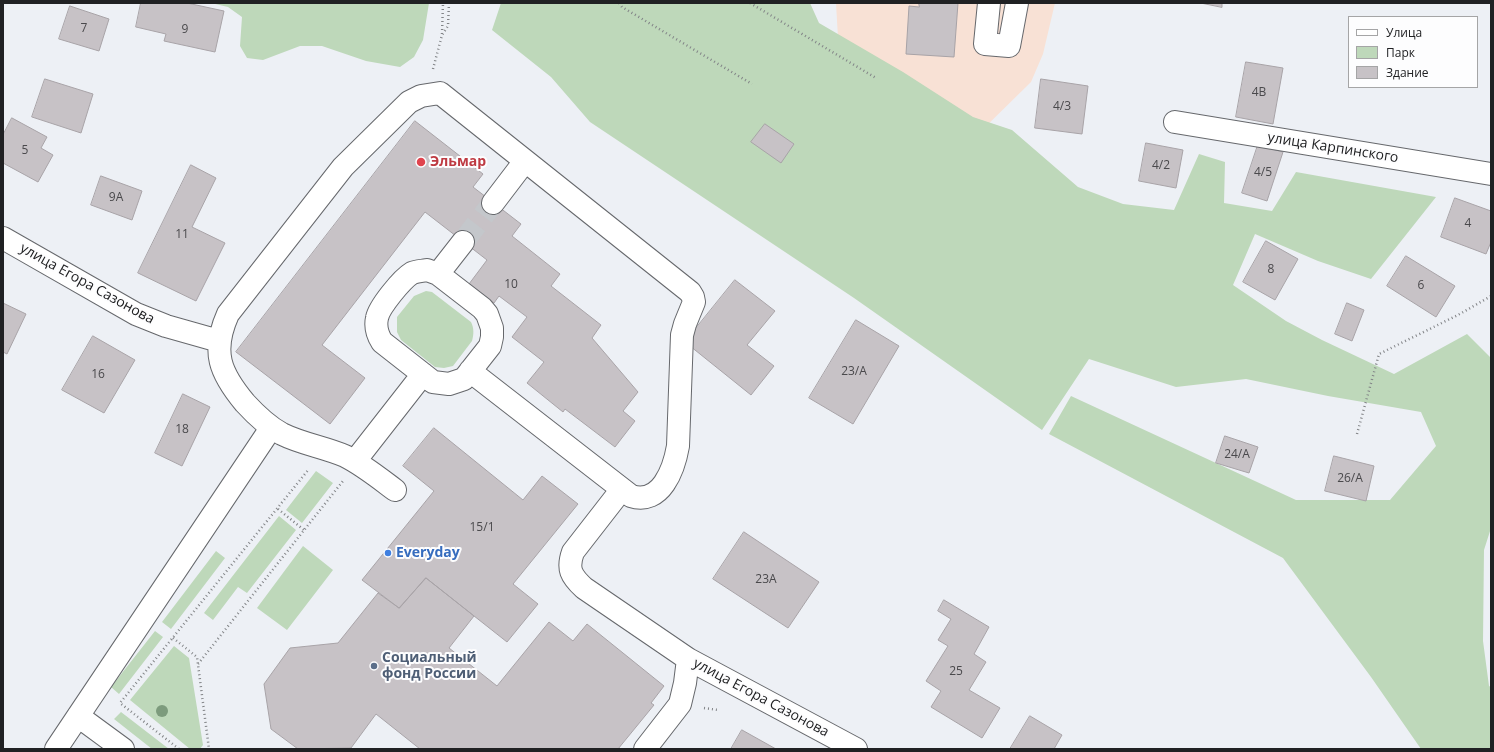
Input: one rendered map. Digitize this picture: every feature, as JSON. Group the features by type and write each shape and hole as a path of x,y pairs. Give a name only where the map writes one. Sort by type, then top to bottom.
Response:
{"street":[{"path":"989,3 985,44 1009,46 1017,3"},
{"path":"395,490 356,462 325,449 304,443 271,428 256,415 231,386 222,368 219,341 222,326 228,314 343,167 409,102 421,96 440,93 690,292 694,302 682,335 678,446 673,467 657,493 650,497 636,498 631,496 470,371"},
{"name":"улица Карпинского","path":"1175,122 1491,174"},
{"path":"493,203 525,161"},
{"name":"улица Егора Сазонова","path":"3,238 136,314 166,326 219,341"},
{"path":"438,274 463,242"},
{"path":"427,270 438,274 482,308 491,320 492,337 490,346 464,379 449,384 433,382 382,342 377,334 376,326 377,317 380,310 404,278 418,271 427,270"},
{"path":"356,462 423,374"},
{"path":"56,749 271,428"},
{"name":"улица Егора Сазонова","path":"622,489 573,552 570,560 570,569 574,578 584,588 688,658 856,749"},
{"path":"646,749 680,704 685,683 688,658"},
{"path":"78,716 123,749"}],"path":[{"path":"426,95 442,35 443,3"},
{"path":"442,35 448,26 450,3"},
{"path":"619,3 622,7 752,84"},
{"path":"750,3 876,78"},
{"path":"1357,434 1379,354 1458,315 1491,296"},
{"path":"179,749 120,704 325,449"},
{"path":"198,664 356,462"},
{"path":"278,509 304,530"},
{"path":"173,638 196,657 209,749"}],"shaded area":[{"path":"836,3 1055,3 1043,54 1031,82 971,141 840,73"}],"green space":[{"path":"211,3 429,3 423,40 414,57 400,67 366,61 322,46 300,46 263,60 247,58 240,46 242,17 228,7"},
{"path":"501,3 810,3 819,23 903,72 973,117 1012,130 1078,187 1123,204 1174,210 1199,154 1225,162 1224,203 1272,211 1296,172 1436,197 1371,279 1318,261 1255,234 1233,285 1286,321 1394,374 1467,334 1491,358 1491,528 1484,550 1483,641 1489,686 1491,687 1491,749 1421,749 1371,677 1283,558 1049,434 1071,396 1296,500 1390,500 1436,446 1421,412 1328,396 1246,379 1176,387 1089,359 1042,430 854,298 590,122 551,77 492,30"},
{"path":"426,291 432,292 472,324 472,341 453,366 444,368 435,367 401,340 397,332 397,317 414,296"},
{"path":"316,471 333,483 302,523 286,510"},
{"path":"279,516 296,530 247,593 238,587 213,620 204,613"},
{"path":"303,546 333,570 287,630 257,608"},
{"path":"216,551 225,558 171,629 162,622"},
{"path":"155,631 163,637 119,694 111,687"},
{"path":"174,646 189,658 203,745 200,749 190,749 130,700"},
{"path":"121,712 169,749 152,749 114,719"}],"building":[{"path":"141,3 187,3 224,11 215,52 164,41 166,34 136,27"},
{"path":"919,3 958,3 954,57 906,54 909,6 919,7"},
{"path":"1201,3 1222,3 1222,7"},
{"path":"70,6 109,19 99,51 59,39"},
{"path":"1246,62 1283,68 1273,124 1236,117"},
{"path":"45,79 93,94 81,133 32,117"},
{"path":"1041,79 1088,86 1082,134 1035,128"},
{"path":"12,118 47,137 41,148 53,155 38,182 3,163 3,135"},
{"path":"415,121 483,174 473,187 521,224 512,236 560,274 551,286 601,325 592,338 638,392 623,411 635,421 615,447 565,409 563,412 527,383 544,362 512,337 527,317 499,296 494,303 469,284 487,260 425,212 322,345 365,378 330,424 236,352"},
{"path":"765,124 794,144 781,163 751,142"},
{"path":"1146,143 1183,150 1176,188 1139,181"},
{"path":"1258,145 1283,152 1267,201 1242,193"},
{"path":"191,165 216,178 192,227 225,243 196,301 138,273"},
{"path":"101,176 142,191 132,220 91,205"},
{"path":"1455,198 1491,211 1491,242 1486,254 1441,237"},
{"path":"1266,241 1298,259 1275,300 1243,282"},
{"path":"1406,256 1455,286 1436,317 1387,286"},
{"path":"735,280 775,311 747,345 774,366 751,395 685,342"},
{"path":"3,303 26,314 7,354 3,352"},
{"path":"1347,303 1364,310 1352,341 1335,334"},
{"path":"856,320 899,346 853,424 809,398"},
{"path":"93,336 135,360 104,413 62,390"},
{"path":"183,394 210,407 182,466 155,453"},
{"path":"434,428 523,500 542,476 578,504 513,584 538,604 507,642 426,578 399,608 362,580 434,491 403,466"},
{"path":"1225,436 1258,447 1249,473 1216,463"},
{"path":"1334,456 1374,466 1366,501 1325,491"},
{"path":"744,532 819,582 788,628 713,579"},
{"name":"Социальный фонд России","path":"426,578 474,616 449,648 497,686 549,622 573,641 587,624 664,686 651,703 654,705 618,749 420,749 376,714 351,748 298,749 271,729 264,684 290,648 338,643 378,593 399,608"},
{"path":"944,600 989,627 974,654 986,662 969,690 1000,708 982,738 931,707 941,691 926,681 948,646 938,640 951,619 938,611"},
{"path":"1030,716 1062,735 1054,749 1010,749"},
{"path":"742,730 776,749 731,749"}],"tunnel":[{"path":"463,242 493,203"}],"place":[{"name":"Эльмар","path":"421,162"},
{"name":"Everyday","path":"388,553"},
{"name":"Социальный фонд России","path":"374,666"}]}
